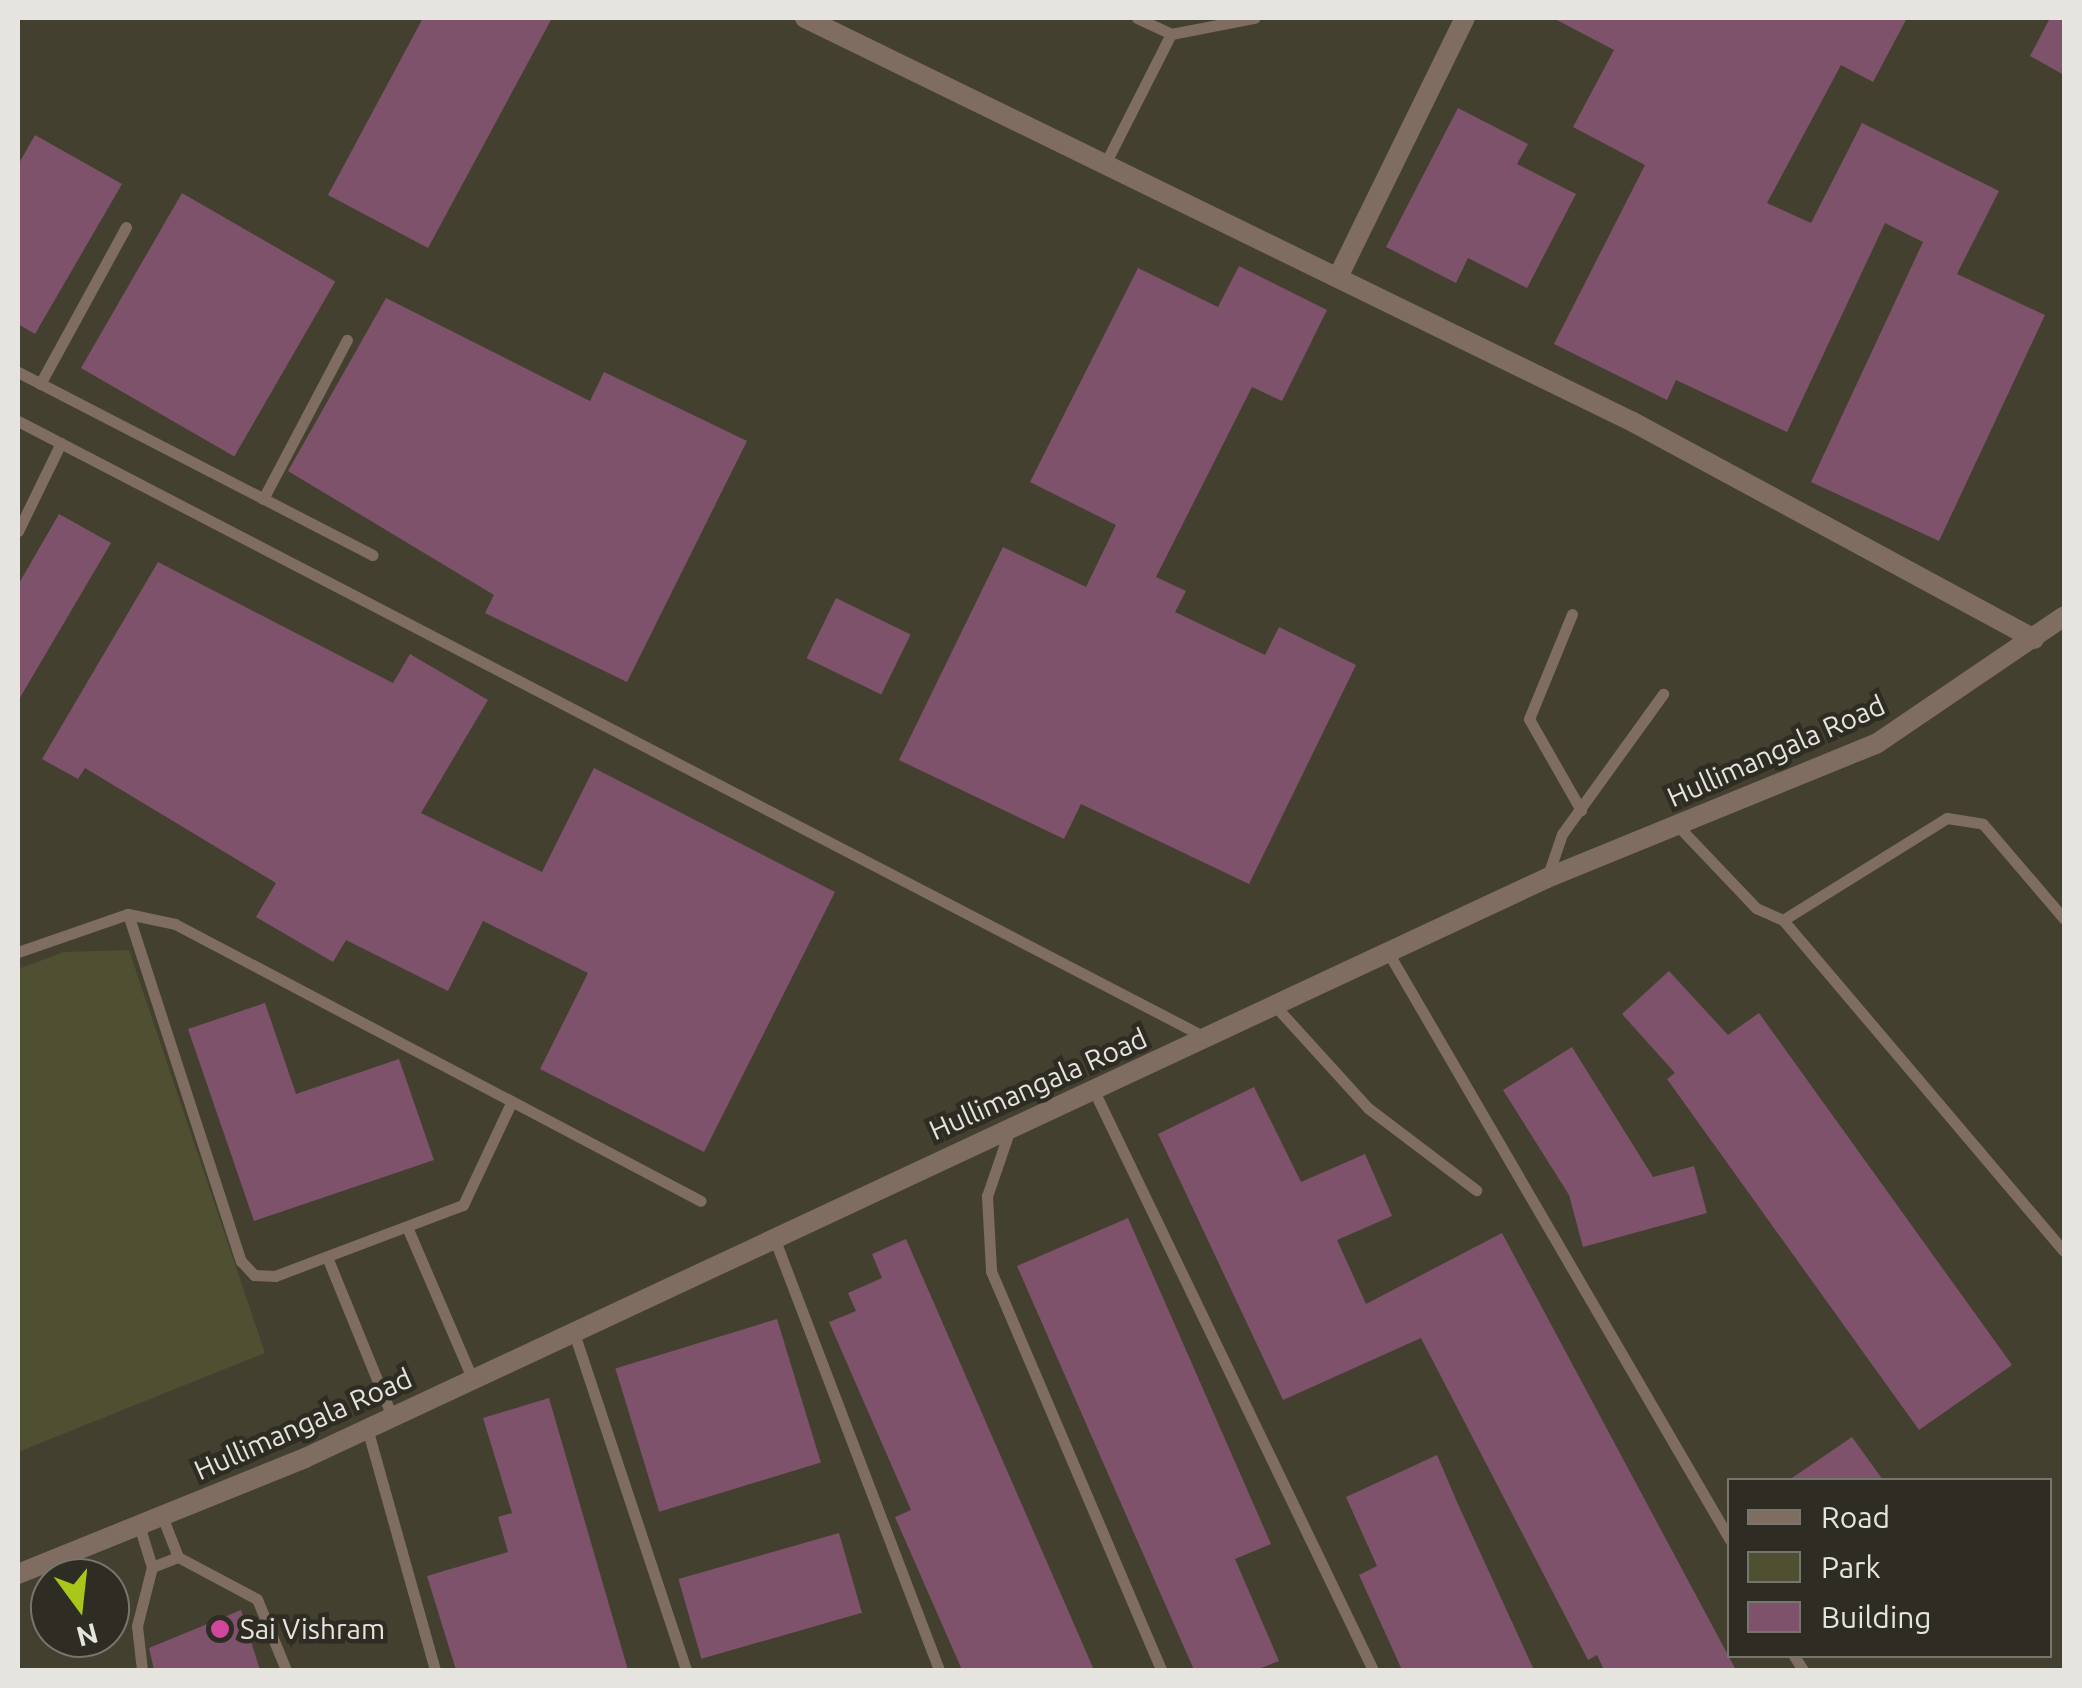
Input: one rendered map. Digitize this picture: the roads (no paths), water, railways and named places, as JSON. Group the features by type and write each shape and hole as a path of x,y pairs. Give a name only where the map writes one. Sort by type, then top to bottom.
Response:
{"street":[{"path":"805,18 1633,422 2034,640"},
{"path":"1338,277 1465,18"},
{"name":"Hullimangala Road","path":"18,1574 367,1428 773,1234 1276,1008 1547,878 1876,744 2064,616"}],"lane":[{"path":"1138,18 1172,34 1254,18"},
{"path":"1105,164 1172,34"},
{"path":"40,384 126,226"},
{"path":"263,499 348,340"},
{"path":"18,372 372,554"},
{"path":"18,421 1207,1038"},
{"path":"18,531 61,443"},
{"path":"1572,614 1530,719 1582,810"},
{"path":"1547,878 1582,810 1663,694"},
{"path":"1783,920 1946,818 1983,824 2064,918"},
{"path":"1677,825 1756,908 1783,920 2064,1251"},
{"path":"128,914 245,1269 275,1276 407,1227 470,1198 511,1103"},
{"path":"18,952 128,914 210,940 701,1201"},
{"path":"1390,954 1727,1535"},
{"path":"1276,1008 1368,1108 1476,1190"},
{"path":"1093,1089 1373,1670"},
{"path":"1012,1124 987,1196 991,1272 1161,1670"},
{"path":"407,1227 472,1378"},
{"path":"773,1234 939,1670"},
{"path":"328,1257 392,1416"},
{"path":"573,1330 686,1670"},
{"path":"367,1428 435,1670"},
{"path":"162,1516 178,1556 257,1598 286,1670"},
{"path":"139,1525 152,1567 137,1626 142,1670"},
{"path":"152,1567 178,1556"}],"place":[{"name":"Sai Vishram","path":"220,1629"}]}
